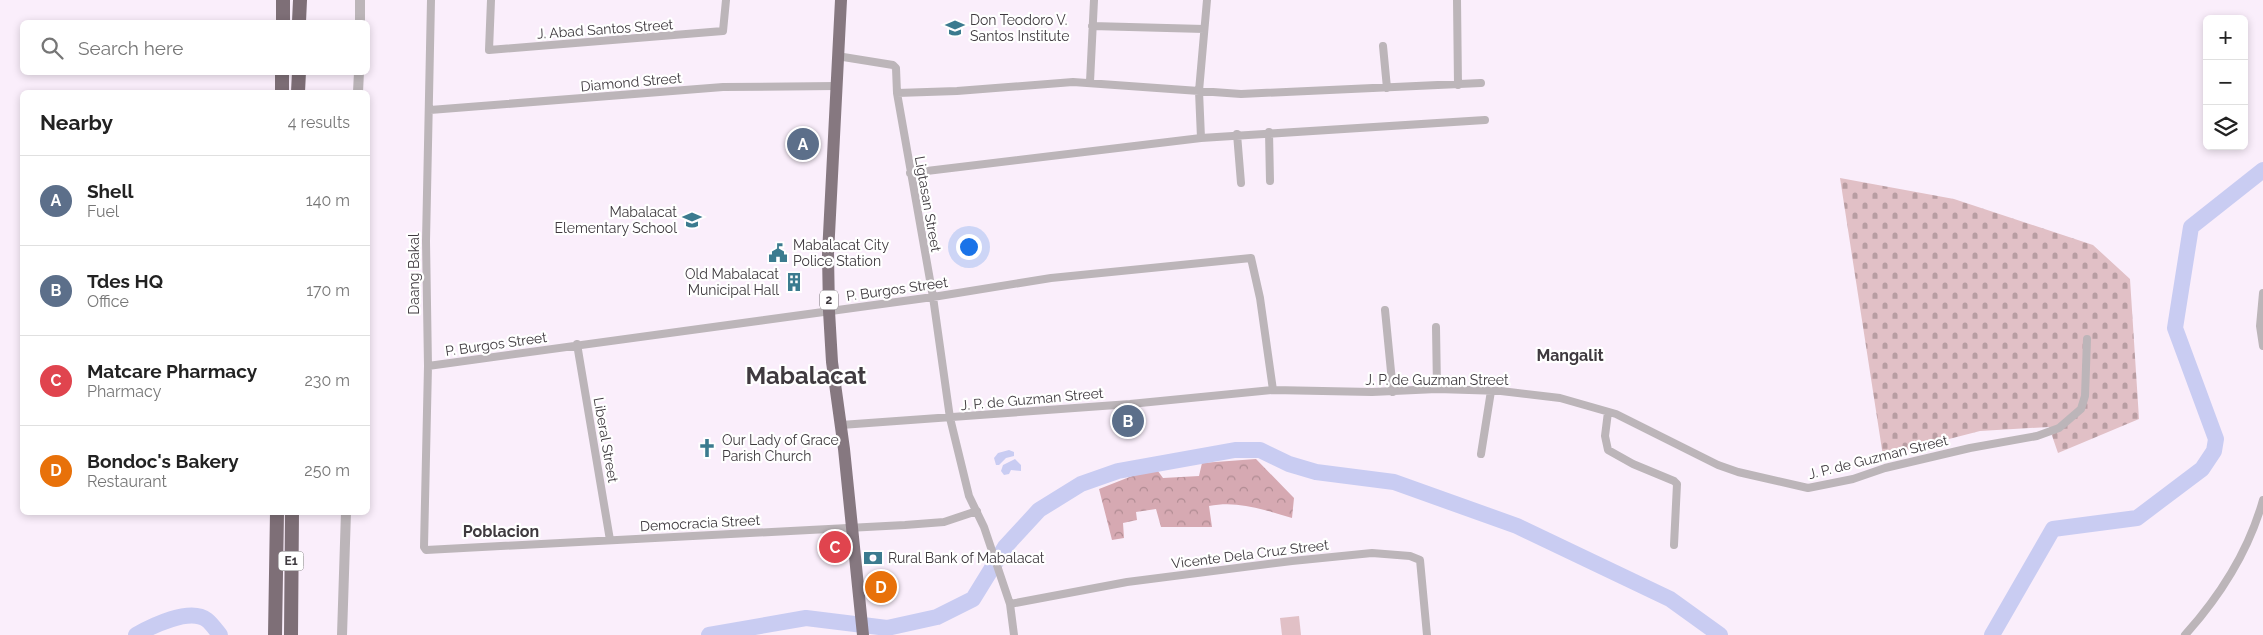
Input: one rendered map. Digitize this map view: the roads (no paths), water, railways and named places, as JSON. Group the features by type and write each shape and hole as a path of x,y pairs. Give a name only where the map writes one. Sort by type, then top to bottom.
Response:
{"highway":[{"path":"283,0 283,20"},
{"path":"299,20 300,0"},
{"name":"2","path":"841,0 828,254 829,311 832,362 841,425 863,635"},
{"path":"282,75 282,90"},
{"path":"298,90 299,75"},
{"name":"E1","path":"275,635 277,515"},
{"name":"E1","path":"291,635 292,515"}],"street":[{"path":"360,0 360,20"},
{"name":"Daang Bakal","path":"424,547 428,366 426,241 431,0"},
{"name":"J. Abad Santos Street","path":"491,0 489,50 723,31 726,0"},
{"path":"1090,82 1094,0"},
{"path":"1201,138 1199,91 1207,0"},
{"path":"1457,0 1458,84"},
{"path":"1092,26 1204,29"},
{"path":"1383,46 1387,88"},
{"name":"Ligtasan Street","path":"837,56 893,65 896,68 897,94 933,297 950,418 968,496 984,528 1010,604 1014,635"},
{"path":"358,90 359,75"},
{"path":"897,94 1090,82 1241,94 1481,82"},
{"name":"Diamond Street","path":"430,110 723,87 836,86"},
{"path":"910,173 1237,134 1320,131 1485,120"},
{"path":"1269,132 1270,181"},
{"path":"1237,134 1241,183"},
{"name":"P. Burgos Street","path":"428,366 577,344 933,297 1052,278 1251,258 1260,298 1273,390"},
{"path":"2263,293 2260,326 2263,346"},
{"path":"1385,310 1393,392"},
{"path":"1436,327 1437,389"},
{"name":"J. P. de Guzman Street","path":"841,425 950,418 1273,390 1393,392 1437,389 1491,391 1560,398 1616,414 1718,465 1798,487 1818,487 1970,448 2037,436 2059,428 2081,410 2085,396 2087,339"},
{"name":"Liberal Street","path":"577,344 610,540"},
{"path":"1481,454 1491,391"},
{"path":"1608,412 1605,436 1608,450 1633,464 1677,484 1674,546"},
{"path":"2185,635 2206,612 2231,574 2251,535 2263,500"},
{"name":"Democracia Street","path":"424,547 429,551 852,528 944,522 977,511"},
{"path":"342,635 346,515"},
{"name":"Vicente Dela Cruz Street","path":"1010,604 1137,580 1372,553 1397,555 1420,560 1427,635"}],"water":[{"path":"1009,450 1014,452 1014,456 1006,458 999,465 996,465 994,458 998,453"},
{"path":"1015,459 1021,465 1021,471 1011,470 1009,474 1004,475 1001,471 1003,465"}],"waterway":[{"path":"1992,635 2053,529 2137,518 2202,469 2214,451 2216,439 2175,328 2191,227 2263,170"},
{"path":"709,635 806,618 887,628 937,617 973,599 1005,547 1039,510 1081,484 1118,471 1235,450 1260,450 1289,464 1316,472 1394,482 1517,526 1670,599 1720,635"},
{"path":"136,635 171,619 191,616 207,620 220,635"}],"place":[{"name":"Don Teodoro V. Santos Institute","path":"955,28"},
{"name":"Shell","path":"803,144"},
{"name":"Mabalacat Elementary School","path":"692,220"},
{"name":"Mabalacat City Police Station","path":"778,253"},
{"name":"Old Mabalacat Municipal Hall","path":"794,282"},
{"name":"Tdes HQ","path":"1128,421"},
{"name":"Our Lady of Grace Parish Church","path":"707,448"},
{"name":"Matcare Pharmacy","path":"835,547"},
{"name":"Rural Bank of Mabalacat","path":"873,558"},
{"name":"Bondoc's Bakery","path":"881,587"}],"district":[{"name":"Mangalit","path":"1570,355"},
{"name":"Mabalacat","path":"806,376"},
{"name":"Poblacion","path":"501,531"}]}
